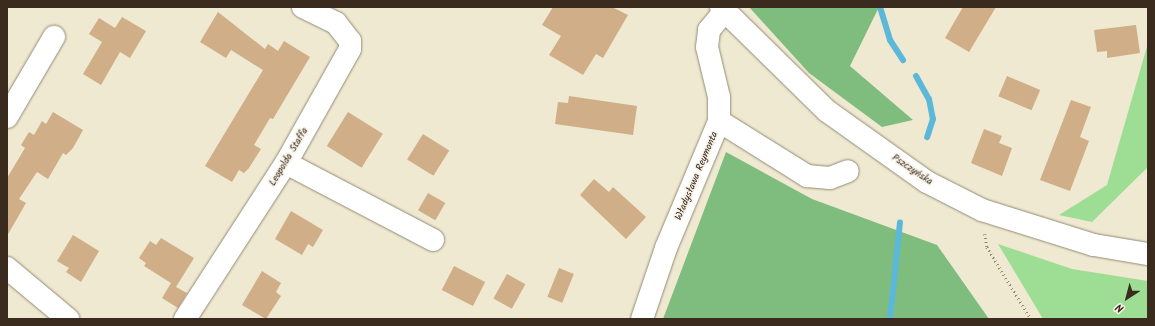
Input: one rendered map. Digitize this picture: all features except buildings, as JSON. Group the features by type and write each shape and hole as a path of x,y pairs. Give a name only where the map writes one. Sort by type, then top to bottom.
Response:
{"street":[{"name":"Leopolda Staffa","path":"185,319 286,163 350,49 350,41 336,24 302,7"},
{"name":"Władysława Reymonta","path":"642,319 666,248 719,121 719,97 707,47 709,30 723,9"},
{"name":"Pszczyńska","path":"723,9 826,111 927,182 982,210 1094,245 1148,254"},
{"path":"7,117 54,37"},
{"path":"719,121 807,176 830,178 848,171"},
{"path":"286,163 432,240"},
{"path":"7,268 68,319"}],"path":[{"path":"982,210 987,247 1031,319"}],"green space":[{"path":"749,7 879,7 850,66 913,120 882,127 809,73"},
{"path":"1148,43 1148,167 1092,222 1059,215 1107,185"},
{"path":"726,152 812,199 937,245 989,319 663,319"},
{"path":"998,244 1072,269 1148,281 1148,319 1043,319"}],"waterway":[{"path":"880,7 890,40 903,60"},
{"path":"916,76 929,99 933,119 927,137"},
{"path":"890,319 900,223"}]}
